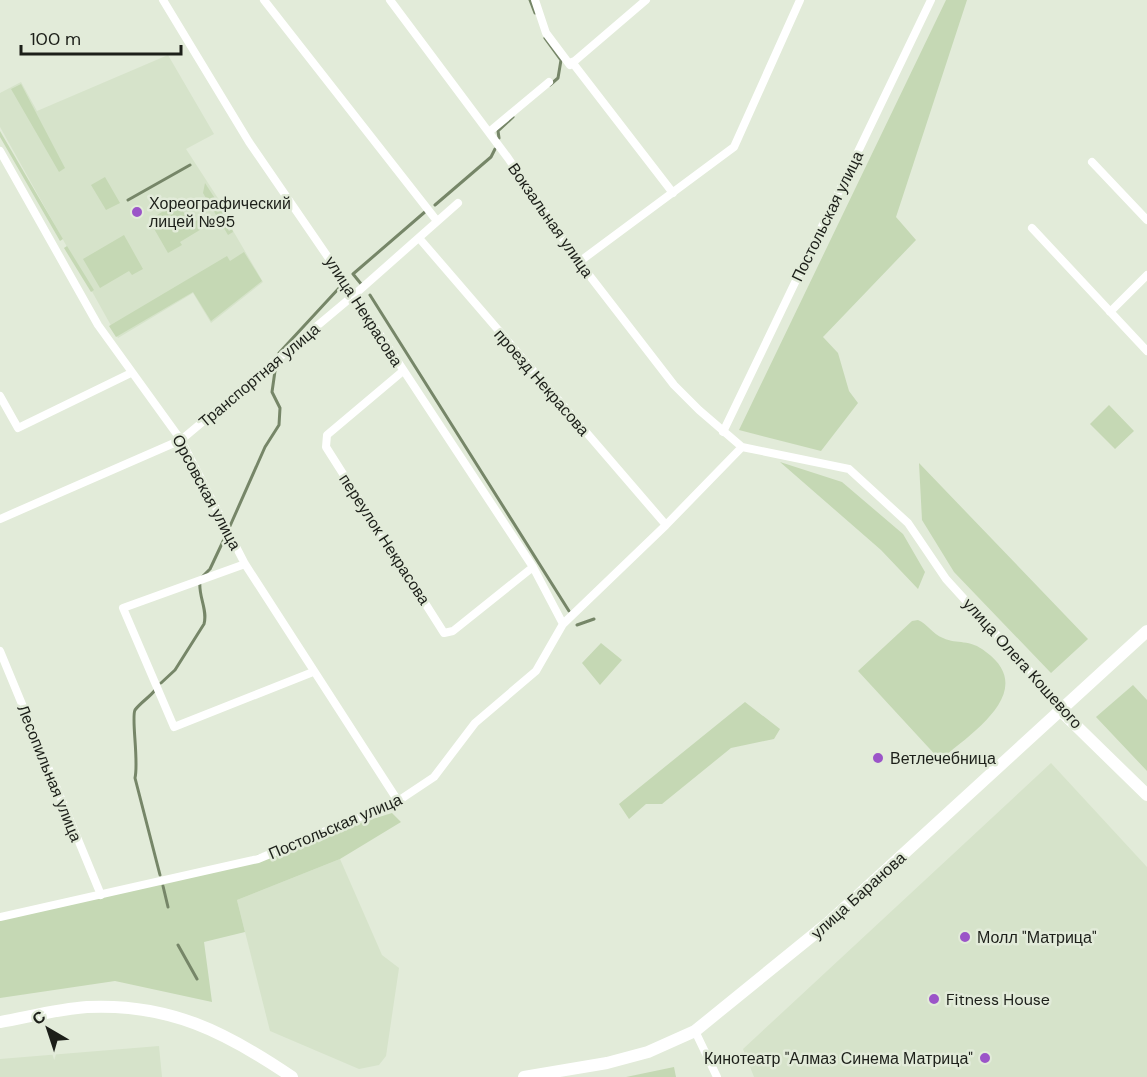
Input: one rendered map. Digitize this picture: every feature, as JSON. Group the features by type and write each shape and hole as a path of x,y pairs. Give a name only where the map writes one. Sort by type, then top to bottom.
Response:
{"main road":[{"name":"улица Баранова","path":"524,1077 607,1063 648,1052 695,1031 828,923 1147,631"},
{"name":"улица Олега Кошевого","path":"1061,711 1147,795"},
{"path":"0,1022 86,1007 145,1010 195,1021 245,1044 292,1077"}],"street":[{"name":"улица Некрасова","path":"163,0 249,142 354,294 533,567 563,624"},
{"path":"264,0 437,221"},
{"name":"Вокзальная улица","path":"390,0 489,132 579,262 674,385 742,447"},
{"path":"535,0 546,33 673,193"},
{"path":"571,64 646,0"},
{"path":"579,262 734,147 800,0"},
{"name":"Постольская улица","path":"723,432 931,0"},
{"path":"489,132 549,82"},
{"name":"Орсовская улица","path":"0,151 98,325 181,440 244,564 398,801"},
{"path":"1092,162 1147,220"},
{"name":"Транспортная улица","path":"0,519 181,440 458,203"},
{"path":"1032,228 1147,351"},
{"name":"проезд Некрасова","path":"419,238 666,525"},
{"path":"1110,312 1147,275"},
{"name":"переулок Некрасова","path":"403,371 327,435 326,447 444,633 453,631 533,567"},
{"path":"0,396 18,428 131,373"},
{"name":"Постольская улица","path":"0,916 101,896 258,859 398,801 434,777 475,723 536,671 563,624 666,525 742,447"},
{"name":"улица Олега Кошевого","path":"742,447 849,469 908,523 946,579 1046,689 1061,711"},
{"path":"244,564 123,608 174,727 313,672"},
{"name":"Лесопильная улица","path":"0,651 101,896"},
{"path":"695,1031 717,1077"}],"shaded area":[{"path":"946,0 967,0 896,217 916,240 823,337 838,353 849,391 858,403 821,451 739,430"},
{"name":"Хореографический лицей №95","path":"168,55 214,134 186,149 236,226 232,229 263,282 211,323 193,293 118,338 0,127 0,93 21,82 37,111"},
{"path":"21,84 65,168 59,172 11,89"},
{"path":"0,131 63,239 60,241 0,137"},
{"path":"105,177 120,203 106,210 91,185"},
{"path":"205,183 227,217 222,220 229,231 232,229 233,232 228,235 203,193"},
{"path":"178,202 190,224 203,217 208,225 180,242 182,245 168,253 149,220"},
{"path":"124,235 143,269 132,275 129,271 100,288 83,259"},
{"path":"67,246 94,290 91,292 64,248"},
{"path":"244,252 262,281 211,321 193,292 116,337 109,326 227,256 230,261"},
{"path":"1109,405 1134,431 1115,449 1090,424"},
{"path":"780,462 842,482 903,534 925,572 918,589 881,550"},
{"path":"919,463 1088,639 1051,673 954,572 922,520"},
{"path":"918,620 943,638 969,643 986,652 1000,667 1005,682 1003,696 994,711 982,725 940,760 858,671 912,621"},
{"path":"601,643 622,660 600,685 582,663"},
{"path":"1133,685 1147,700 1147,771 1096,717"},
{"path":"745,702 780,729 774,739 731,748 662,804 646,804 629,819 619,804"},
{"path":"1051,763 1147,867 1147,1077 754,1077 743,1049"},
{"path":"392,813 401,822 340,859 237,900 245,932 204,942 212,1002 115,981 0,998 0,919 192,875"},
{"path":"340,859 382,955 399,968 386,1056 379,1065 359,1069 270,1031 237,900"},
{"path":"159,1046 162,1077 0,1077 0,1059"},
{"path":"674,1067 676,1077 626,1077"}],"waterway":[{"path":"530,0 535,13"},
{"path":"545,38 561,60 558,78 550,85"},
{"path":"499,138 498,131 513,117"},
{"path":"435,205 491,157 495,149"},
{"path":"128,200 190,165"},
{"path":"362,285 353,274 426,211"},
{"path":"279,353 340,287"},
{"path":"370,295 569,611"},
{"path":"230,526 265,447 279,425 280,408 272,392 276,364"},
{"path":"203,576 210,569 226,535"},
{"path":"161,683 175,670 204,624 205,613 200,581"},
{"path":"577,625 594,619"},
{"path":"156,689 135,710 134,714 135,778 160,875"},
{"path":"163,886 168,907"},
{"path":"178,945 197,979"}],"place":[{"name":"Хореографический лицей №95","path":"137,212"},
{"name":"Ветлечебница","path":"878,758"},
{"name":"Молл \"Матрица\"","path":"965,937"},
{"name":"Fitness House","path":"934,999"},
{"name":"Кинотеатр \"Алмаз Синема Матрица\"","path":"985,1058"}]}
